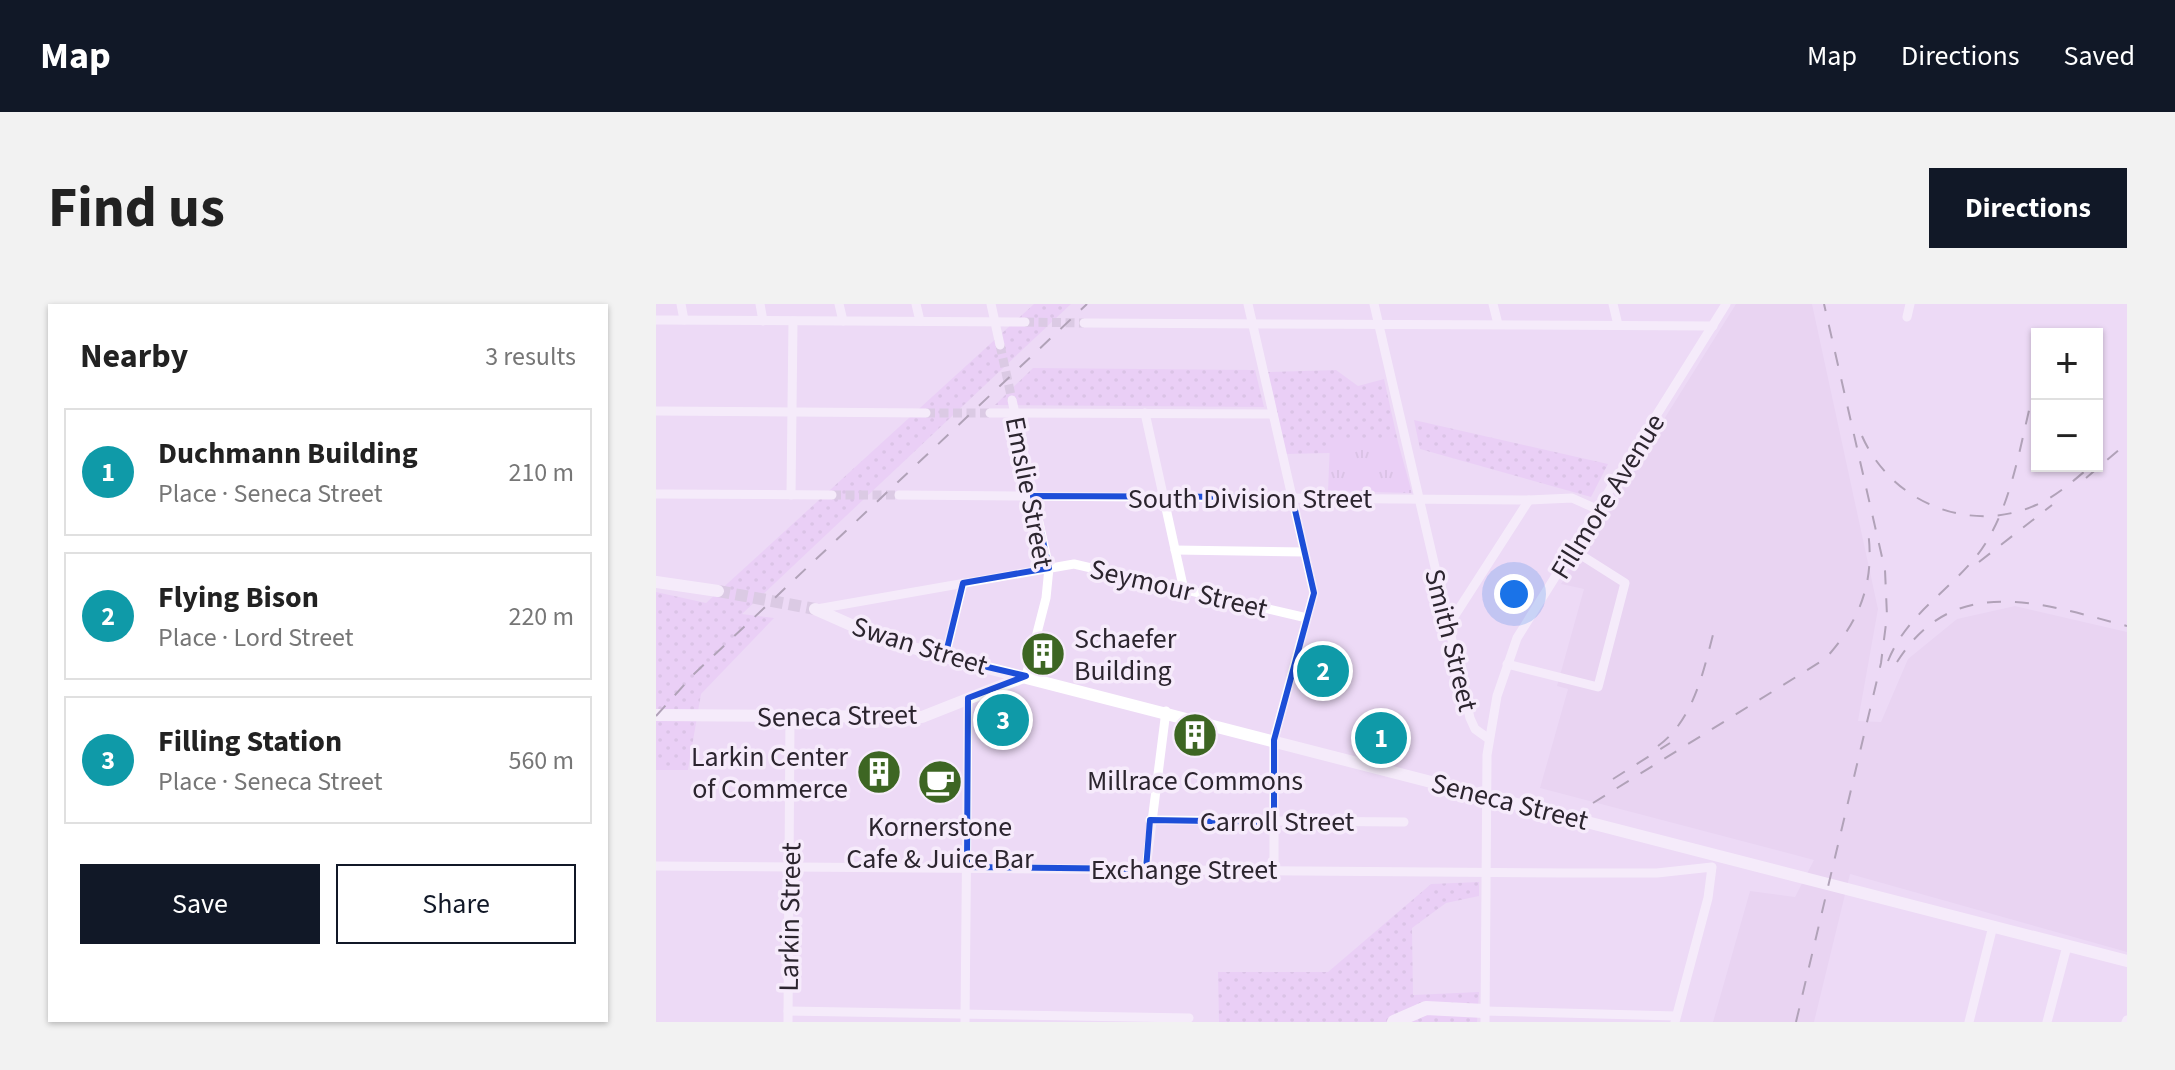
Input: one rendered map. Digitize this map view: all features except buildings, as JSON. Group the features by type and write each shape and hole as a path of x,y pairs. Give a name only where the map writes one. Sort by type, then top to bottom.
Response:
{"highway":[{"path":"1394,1022 1426,1008 1484,1017"},
{"path":"1405,1022 1437,1014 1484,1017"}],"main road":[{"path":"656,582 718,591"},
{"name":"Swan Street","path":"815,609 885,640 1026,676"},
{"name":"Seneca Street","path":"656,715 922,717 1026,676 2127,961"}],"street":[{"path":"681,304 684,320"},
{"path":"760,304 763,321"},
{"path":"839,304 843,321"},
{"path":"916,304 920,321"},
{"path":"991,304 1000,345"},
{"path":"1248,304 1314,593 1274,740 1274,870"},
{"name":"Smith Street","path":"1374,304 1470,718 1475,729 1489,739 1484,1017"},
{"path":"1493,304 1498,324"},
{"path":"1613,304 1618,325"},
{"name":"Fillmore Avenue","path":"1489,739 1507,664 1517,638 1726,304"},
{"path":"1907,317 1910,304"},
{"path":"656,320 1025,322"},
{"path":"791,495 793,321"},
{"path":"1084,323 1713,326"},
{"name":"Emslie Street","path":"1012,400 1049,568 1046,598 1026,676"},
{"path":"656,411 926,413"},
{"path":"990,413 1273,414"},
{"path":"1145,413 1184,590"},
{"path":"656,494 832,495"},
{"name":"South Division Street","path":"899,495 1572,498 1599,510"},
{"path":"1448,626 1529,500"},
{"path":"1175,550 1304,552"},
{"path":"1507,664 1598,687 1625,583 1573,550"},
{"name":"Seymour Street","path":"815,609 1074,564 1307,618"},
{"path":"945,657 963,583"},
{"path":"965,1018 968,698"},
{"path":"1146,869 1166,711"},
{"name":"Larkin Street","path":"788,1017 790,716"},
{"name":"Carroll Street","path":"1150,820 1404,822"},
{"name":"Exchange Street","path":"656,866 1657,873 1712,867 1708,898 1675,1019"},
{"path":"1969,1022 1993,926"},
{"path":"2047,1022 2067,946"},
{"path":"788,1017 1189,1018"},
{"path":"1484,1017 1675,1019"}],"highlighted area":[{"path":"1033,496 1292,497 1314,593 1274,740 1274,822 1150,820 1146,869 967,867 968,698 1026,676 945,657 963,583 1049,568"}],"shaded area":[{"path":"1736,304 1812,304 1878,609 1858,721 1881,722 1908,659 1957,619 2015,606 2127,632 2127,952 1850,874 1814,1022 1713,1022 1750,891 1795,897 1814,860 1540,788 1568,689 1557,686 1584,589 1561,584"}],"green space":[{"path":"1034,304 1071,304 742,614 774,618 701,694 688,770 656,770 656,592 706,603"},
{"path":"1033,368 1255,370 1264,407 995,405"},
{"path":"1336,370 1358,386 1384,379 1398,442 1331,442 1330,453 1286,454 1268,372"},
{"path":"1414,420 1608,464 1591,497 1420,449"},
{"path":"1330,442 1398,442 1412,493 1328,491"},
{"path":"1479,882 1479,896 1446,903 1412,928 1413,995 1479,992 1477,1022 1219,1022 1218,972 1328,972 1431,884"}],"tunnel":[{"path":"1025,322 1084,323"},
{"path":"1000,345 1012,400"},
{"path":"926,413 990,413"},
{"path":"832,495 899,495"},
{"path":"718,591 815,609"}],"railway":[{"path":"656,716 694,674 1087,304"},
{"path":"1796,1022 1881,663 1887,616 1885,570 1824,304"},
{"path":"1888,661 1905,631 1975,558 1988,539 2007,496 2032,400"},
{"path":"1862,436 1875,459 1892,479 1912,495 1959,514 1985,516 2036,505 2058,493 2084,472"},
{"path":"2086,478 2127,443"},
{"path":"1979,562 2052,505"},
{"path":"1593,803 1825,659 1847,630 1862,600 1869,567 1868,531"},
{"path":"1897,662 1920,633 1945,615 1973,605 2002,602 2032,604 2127,626"},
{"path":"1658,746 1671,735 1689,707 1702,676 1715,627"},
{"path":"1613,779 1670,743"}],"place":[{"name":"Schaefer Building","path":"1043,654"},
{"name":"Flying Bison","path":"1323,671"},
{"name":"Filling Station","path":"1003,720"},
{"name":"Millrace Commons","path":"1195,735"},
{"name":"Duchmann Building","path":"1381,738"},
{"name":"Larkin Center of Commerce","path":"879,772"},
{"name":"Kornerstone Cafe & Juice Bar","path":"940,782"}]}
